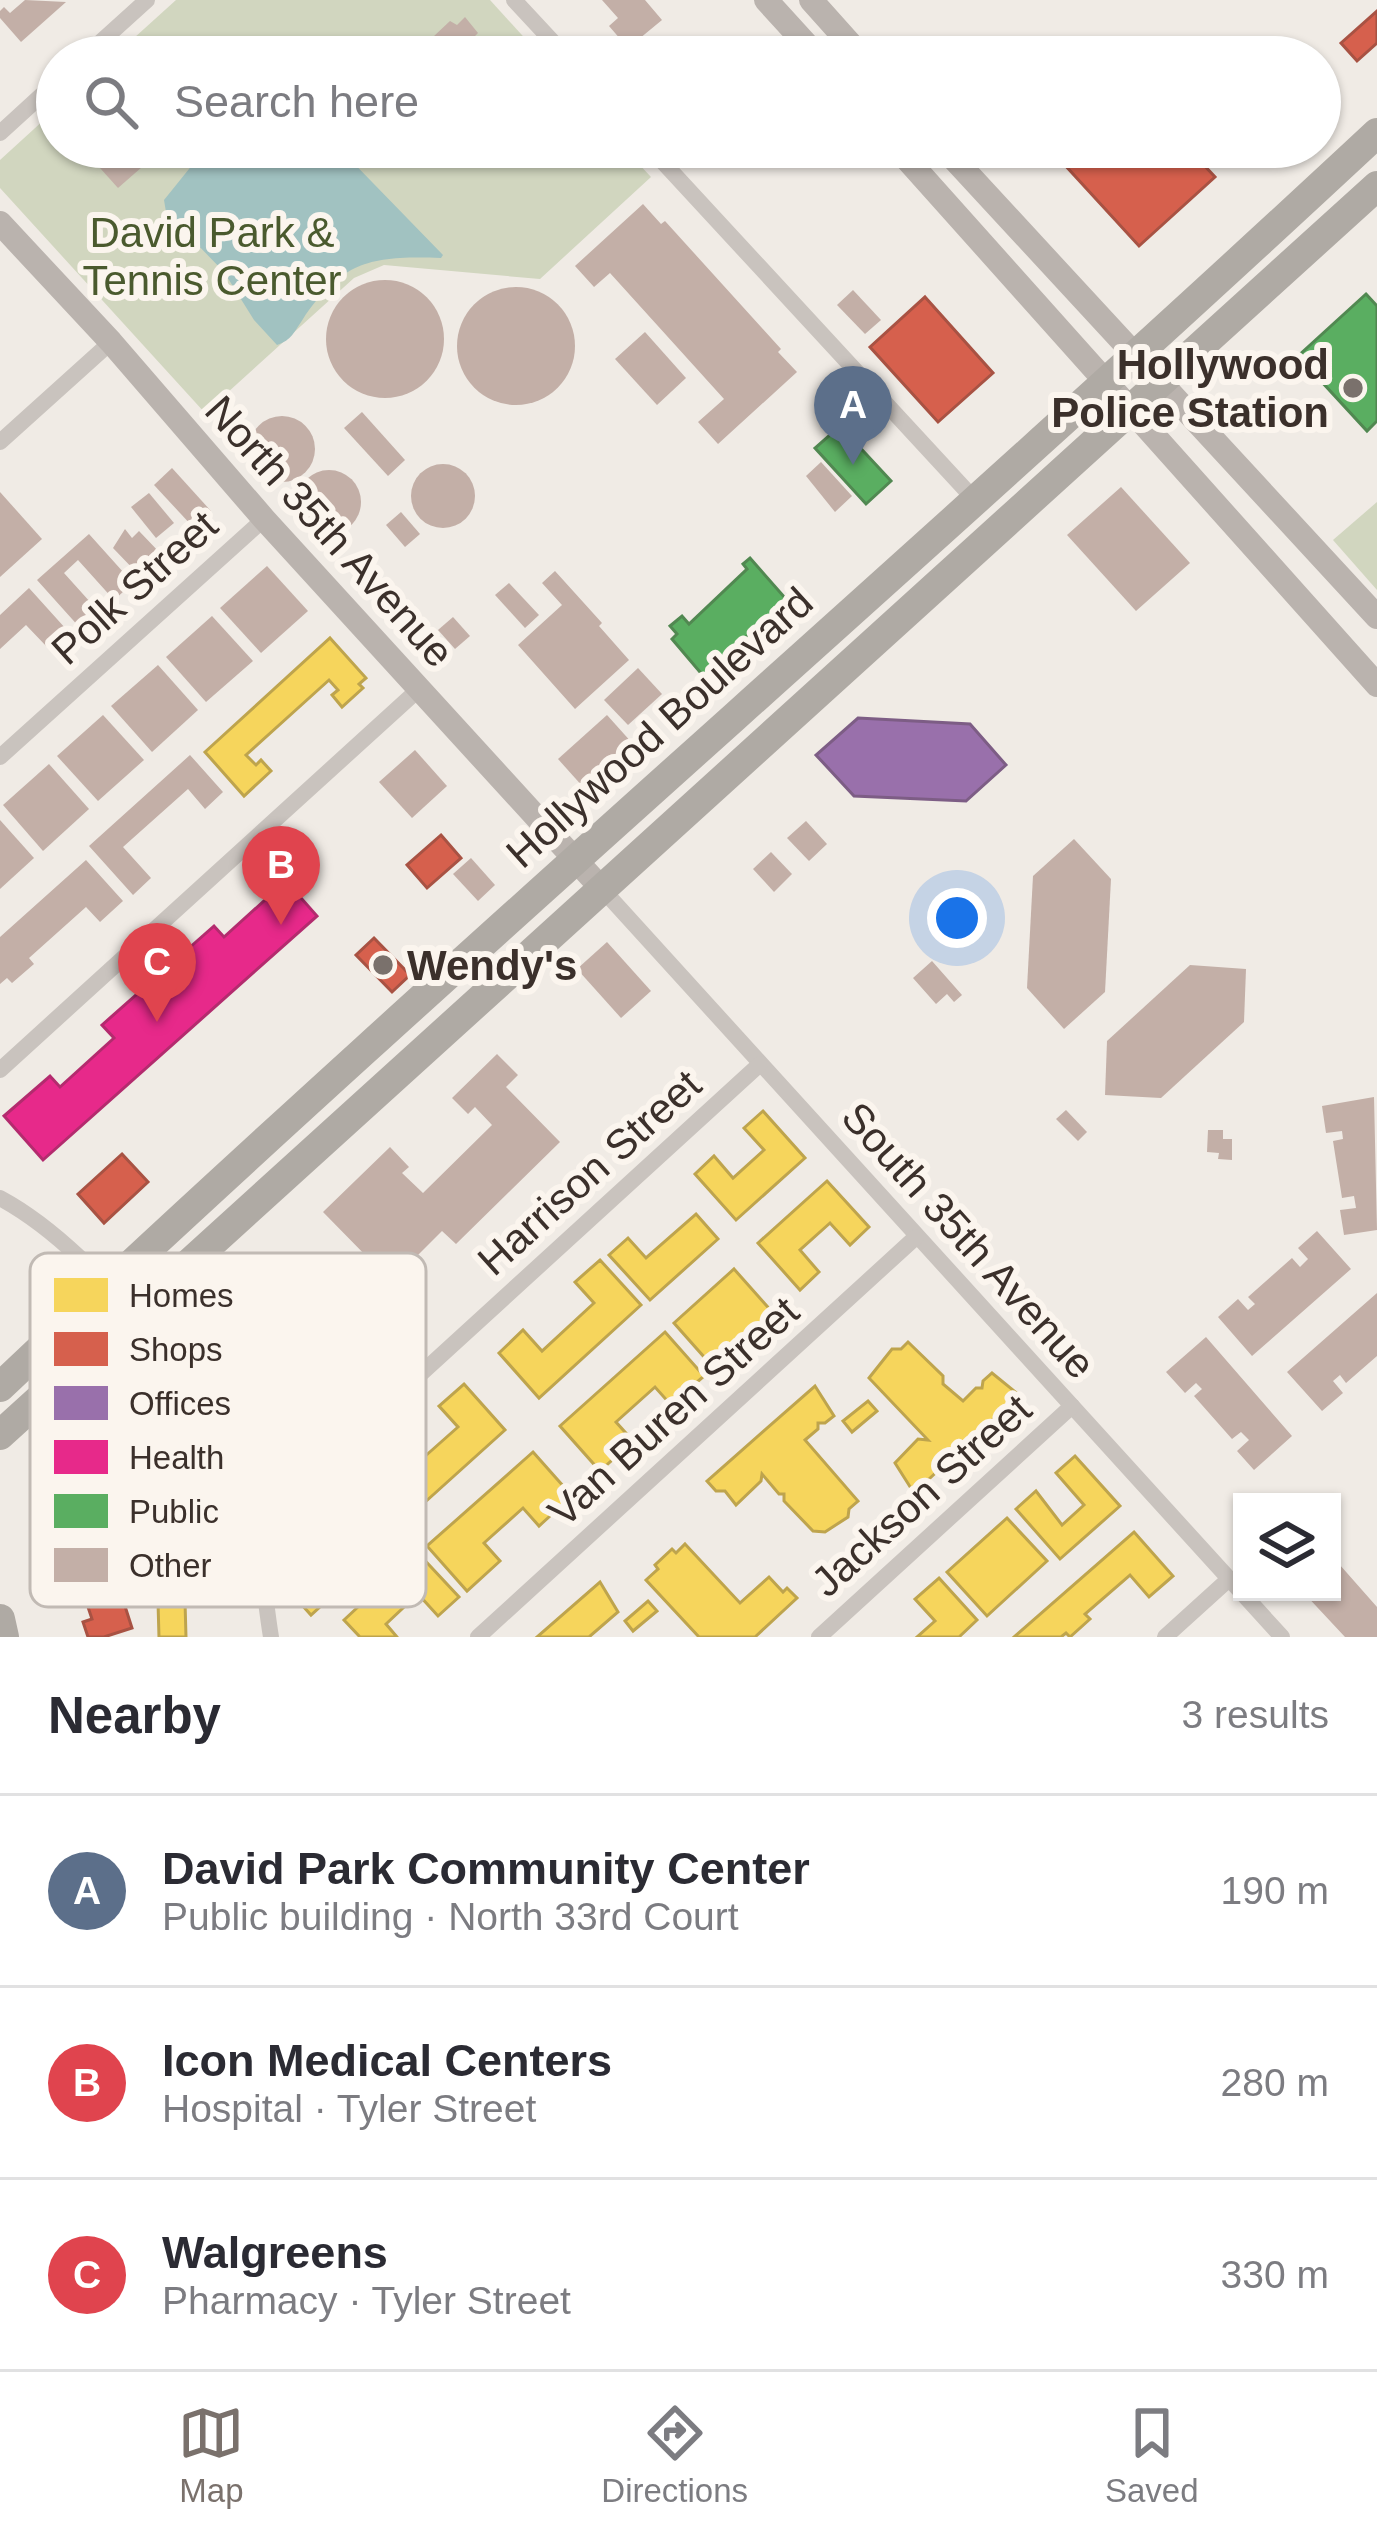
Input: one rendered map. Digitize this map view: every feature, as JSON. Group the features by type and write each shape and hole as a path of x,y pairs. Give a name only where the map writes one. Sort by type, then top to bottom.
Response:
{"highway":[{"name":"Hollywood Boulevard","path":"1341,166 1377,133"},
{"name":"Hollywood Boulevard","path":"143,1253 1108,383 1339,168"},
{"name":"Hollywood Boulevard","path":"203,1253 1377,185"},
{"name":"Hollywood Boulevard","path":"0,1387 30,1359"},
{"name":"Hollywood Boulevard","path":"0,1435 30,1408"},
{"path":"0,1619 4,1637"}],"street":[{"path":"107,36 147,0"},
{"path":"514,0 547,36"},
{"path":"766,0 799,36"},
{"path":"811,0 843,36"},
{"path":"0,133 36,100"},
{"path":"668,168 974,500"},
{"path":"915,168 1377,685"},
{"path":"962,168 1377,617"},
{"name":"North 35th Avenue","path":"0,223 603,890"},
{"path":"0,442 111,342"},
{"name":"Polk Street","path":"0,757 264,519"},
{"path":"0,1070 419,689"},
{"name":"South 35th Avenue","path":"603,890 1282,1637"},
{"name":"Harrison Street","path":"426,1369 760,1064"},
{"path":"0,1198 35,1220 71,1253"},
{"name":"Van Buren Street","path":"478,1637 916,1237"},
{"name":"Jackson Street","path":"819,1637 1072,1406"},
{"path":"1165,1637 1229,1579"},
{"path":"266,1607 271,1637"}],"green space":[{"path":"176,0 490,0 523,36 136,36"},
{"name":"David Park & Tennis Center","path":"36,127 36,168 643,168 651,177 540,279 384,265 354,278 205,413 0,188 0,160"},
{"path":"1377,502 1377,590 1333,540"}],"water":[{"path":"190,168 358,168 443,255 378,261 346,273 318,299 289,338 277,345 254,320 224,272 166,212 164,200"}],"building: Homes":[{"path":"330,638 366,678 359,684 363,688 342,707 332,695 338,690 329,680 246,755 256,765 261,760 271,771 244,796 205,752"},
{"path":"763,1111 805,1158 736,1220 695,1174 714,1156 733,1178 764,1150 744,1128"},
{"path":"827,1181 869,1227 850,1245 830,1223 800,1250 819,1272 800,1290 758,1243"},
{"path":"696,1214 718,1239 650,1300 609,1255 628,1238 646,1258"},
{"path":"600,1260 641,1305 539,1398 499,1353 523,1330 542,1351 594,1303 575,1282"},
{"path":"734,1269 773,1313 713,1367 674,1323"},
{"path":"665,1332 704,1376 671,1405 655,1387 616,1422 633,1441 600,1471 560,1426"},
{"path":"908,1342 963,1401 982,1388 992,1373 1019,1395 914,1493 895,1463 918,1439 928,1440 869,1378 892,1349 901,1349"},
{"path":"464,1384 505,1430 426,1501 426,1455 458,1427 439,1406"},
{"path":"815,1386 834,1416 818,1423 818,1429 805,1440 858,1501 848,1517 825,1532 813,1531 762,1474 761,1481 736,1505 725,1491 716,1491 707,1481"},
{"path":"868,1401 877,1411 852,1432 843,1421"},
{"path":"533,1452 572,1496 539,1526 523,1508 484,1543 500,1561 467,1591 427,1546"},
{"path":"1075,1456 1120,1506 1060,1559 1016,1509 1036,1491 1062,1525 1084,1505 1056,1473"},
{"path":"1007,1518 1047,1561 987,1616 947,1572"},
{"path":"1134,1532 1173,1576 1149,1597 1130,1575 1085,1614 1090,1619 1070,1637 1066,1633 1061,1637 1014,1637"},
{"path":"685,1544 740,1603 769,1577 783,1592 787,1588 797,1598 755,1637 699,1637 646,1580 672,1549 676,1553"},
{"path":"426,1562 459,1597 438,1616 426,1603"},
{"path":"939,1578 977,1620 959,1637 917,1637 935,1621 915,1599"},
{"path":"600,1582 618,1612 589,1637 537,1637"},
{"path":"648,1601 657,1611 633,1631 625,1621"},
{"path":"158,1607 185,1607 186,1637 159,1637"},
{"path":"358,1607 404,1607 386,1624 397,1637 360,1637 344,1620"}],"building: Shops":[{"path":"1377,11 1377,43 1357,61 1341,43"},
{"path":"1068,168 1207,168 1215,177 1139,246"},
{"path":"925,297 993,373 938,422 870,347"},
{"path":"441,835 461,858 427,888 407,865"},
{"name":"Wendy's","path":"374,938 410,975 392,992 356,955"},
{"path":"122,1154 148,1182 104,1223 78,1194"},
{"path":"88,1607 125,1607 132,1628 88,1637 83,1622 92,1619"}],"building: Offices":[{"path":"858,718 970,724 1006,765 966,801 854,796 816,755"}],"building: Health":[{"path":"286,881 317,916 43,1160 4,1116 50,1076 60,1087 114,1038 102,1025 214,926 224,937"}],"building: Public":[{"name":"Hollywood Police Station","path":"1366,294 1377,306 1377,421 1367,431 1298,356"},
{"path":"840,426 891,481 866,504 815,448"},
{"path":"750,558 786,599 781,603 787,610 756,638 752,633 746,637 751,643 705,678 672,639 677,634 670,626 682,616 689,624 747,569 743,564"}],"building: Other":[{"path":"25,0 66,2 21,42 0,18 0,11 4,7 10,13"},
{"path":"602,0 645,0 662,20 643,36 618,36 609,26 618,18"},
{"path":"465,17 478,33 434,36 450,21 457,25"},
{"path":"100,168 141,168 118,188"},
{"path":"643,204 661,224 665,221 797,372 718,444 698,422 724,399 610,273 594,287 575,266"},
{"path":"385,280 408,284 427,297 440,316 444,339 440,362 427,381 408,394 385,398 362,394 343,381 330,362 326,339 330,316 343,297 362,284"},
{"path":"516,287 539,291 558,304 571,323 575,346 571,369 558,388 539,401 516,405 493,401 474,388 461,369 457,346 461,323 474,304 493,291"},
{"path":"853,290 881,320 865,334 837,305"},
{"path":"645,332 686,378 657,405 615,359"},
{"path":"362,412 405,460 388,476 344,428"},
{"path":"282,416 306,425 315,449 306,473 282,482 258,473 249,449 258,425"},
{"path":"821,462 852,496 835,512 806,476"},
{"path":"443,464 466,473 475,496 466,519 443,528 420,519 411,496 420,473"},
{"path":"172,468 211,511 193,527 154,485"},
{"path":"329,470 352,479 361,502 352,525 329,534 306,525 297,502 306,479"},
{"path":"1121,487 1190,563 1136,611 1067,535"},
{"path":"0,492 42,539 0,577"},
{"path":"149,493 174,523 156,538 131,507"},
{"path":"401,512 420,534 405,547 386,525"},
{"path":"125,529 132,538 139,531 161,554 139,575 113,548"},
{"path":"89,534 133,583 114,600 78,560 64,573 100,613 81,629 37,580"},
{"path":"267,566 308,611 261,653 220,608"},
{"path":"555,571 629,660 575,709 518,645 562,605 542,583"},
{"path":"509,583 539,615 525,628 495,595"},
{"path":"29,588 66,629 47,647 26,625 0,649 0,615"},
{"path":"212,616 253,661 206,702 166,657"},
{"path":"453,617 470,636 455,649 438,630"},
{"path":"158,665 198,710 152,752 111,706"},
{"path":"638,668 662,694 628,725 604,700"},
{"path":"103,715 144,760 98,801 57,756"},
{"path":"607,715 633,744 584,788 558,759"},
{"path":"415,750 447,786 412,818 379,782"},
{"path":"190,755 223,792 205,809 188,789 123,847 151,878 133,895 89,846"},
{"path":"49,764 89,809 43,851 3,805"},
{"path":"0,820 34,858 0,889"},
{"path":"806,821 827,844 809,861 787,838"},
{"path":"1074,839 1111,879 1105,992 1064,1029 1027,988 1033,876"},
{"path":"771,852 792,874 774,892 753,869"},
{"path":"471,858 495,885 478,901 453,874"},
{"path":"86,860 123,901 100,922 86,907 29,958 34,964 12,983 7,978 0,984 0,937"},
{"path":"607,942 651,991 621,1018 577,969"},
{"path":"932,961 962,995 954,1002 947,994 936,1004 913,978"},
{"path":"1190,965 1246,969 1244,1022 1161,1098 1105,1095 1107,1041"},
{"path":"497,1054 518,1075 506,1087 560,1142 456,1244 442,1231 420,1253 363,1253 323,1212 390,1147 409,1167 402,1173 423,1193 492,1125 475,1107 468,1114 452,1098"},
{"path":"1374,1097 1377,1230 1344,1235 1340,1210 1356,1208 1354,1196 1342,1198 1333,1141 1343,1139 1342,1131 1326,1133 1322,1106"},
{"path":"1066,1110 1087,1132 1078,1141 1056,1119"},
{"path":"1208,1130 1223,1130 1223,1139 1232,1139 1232,1160 1207,1152"},
{"path":"1317,1231 1351,1269 1252,1356 1218,1317 1238,1299 1248,1310 1255,1304 1248,1297 1292,1258 1300,1267 1308,1259 1298,1248"},
{"path":"1377,1293 1377,1356 1346,1383 1340,1375 1333,1381 1343,1393 1322,1411 1287,1372"},
{"path":"1206,1337 1292,1436 1254,1470 1237,1451 1249,1440 1241,1432 1232,1439 1194,1396 1202,1389 1196,1383 1185,1393 1166,1372"},
{"path":"1341,1566 1377,1607 1377,1637 1345,1637 1311,1601 1341,1601"}],"place":[{"name":"Hollywood Police Station","path":"1353,388"},
{"name":"David Park Community Center","path":"853,465"},
{"name":"Icon Medical Centers","path":"281,925"},
{"name":"Wendy's","path":"383,965"},
{"name":"Walgreens","path":"157,1022"}]}
